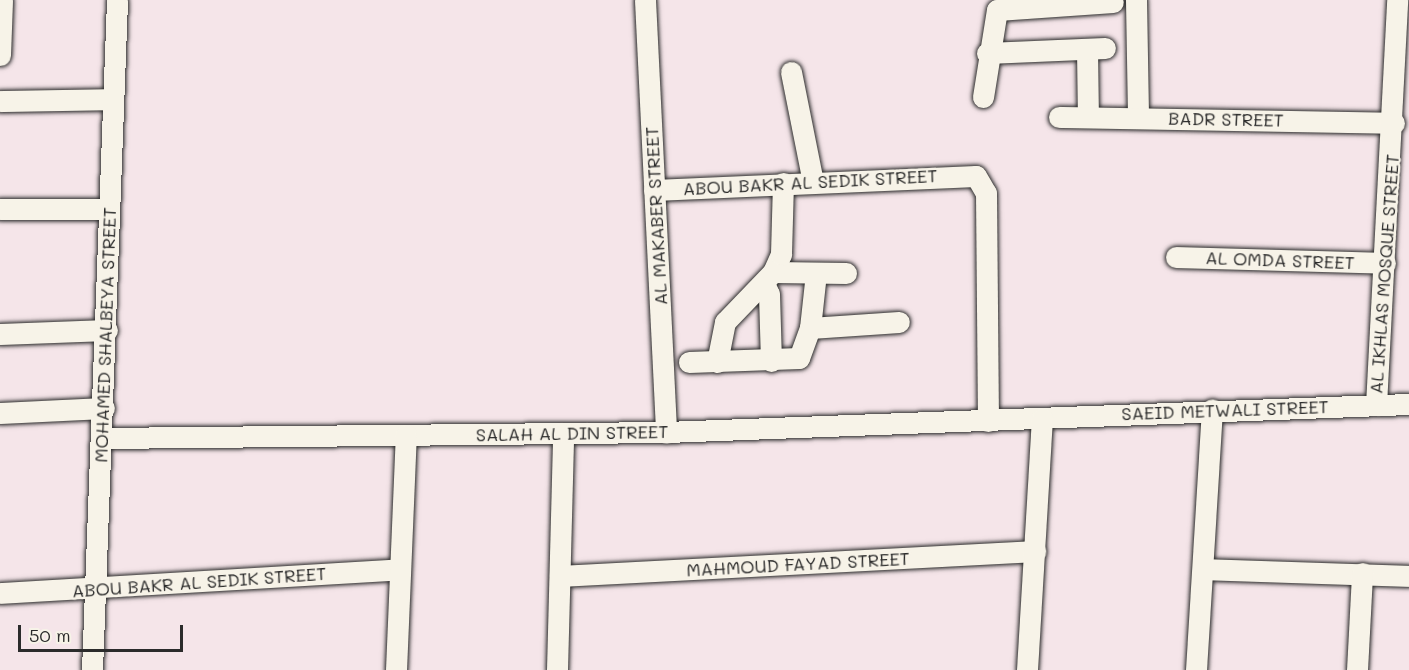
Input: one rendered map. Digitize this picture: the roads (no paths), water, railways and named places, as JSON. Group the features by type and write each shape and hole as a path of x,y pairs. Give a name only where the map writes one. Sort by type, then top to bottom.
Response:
{"street":[{"path":"0,56 2,0"},
{"name":"MOHAMED SHALBEYA STREET","path":"92,670 107,330 110,99 117,0"},
{"name":"AL MAKABER STREET","path":"645,0 666,432"},
{"path":"1136,0 1138,117"},
{"name":"AL IKHLAS MOSQUE STREET","path":"1376,405 1394,123 1398,0"},
{"path":"983,97 993,16 1003,8 1113,2"},
{"path":"987,53 1096,48 1088,117"},
{"path":"791,72 813,182"},
{"path":"0,101 110,99"},
{"name":"BADR STREET","path":"1059,117 1394,123"},
{"name":"ABOU BAKR AL SEDIK STREET","path":"654,190 966,174 976,176 986,192 988,421"},
{"path":"717,362 725,322 768,278 781,254 783,183"},
{"path":"0,209 109,209"},
{"name":"AL OMDA STREET","path":"1176,257 1385,263"},
{"path":"768,278 816,273 846,273"},
{"path":"688,362 771,361 799,358 810,328 816,273"},
{"path":"768,278 771,361"},
{"path":"810,328 899,322"},
{"path":"0,334 107,330"},
{"name":"SAEID METWALI STREET","path":"1042,418 1212,409 1409,404"},
{"path":"0,413 104,408"},
{"path":"1196,670 1212,409"},
{"path":"1027,670 1042,418"},
{"name":"SALAH AL DIN STREET","path":"102,438 666,432 1042,418"},
{"path":"557,670 563,433"},
{"path":"396,670 406,435"},
{"name":"MAHMOUD FAYAD STREET","path":"560,576 1035,551"},
{"name":"ABOU BAKR AL SEDIK STREET","path":"0,593 96,591 399,569"},
{"path":"1203,569 1409,576"},
{"path":"1357,670 1362,573"}]}
